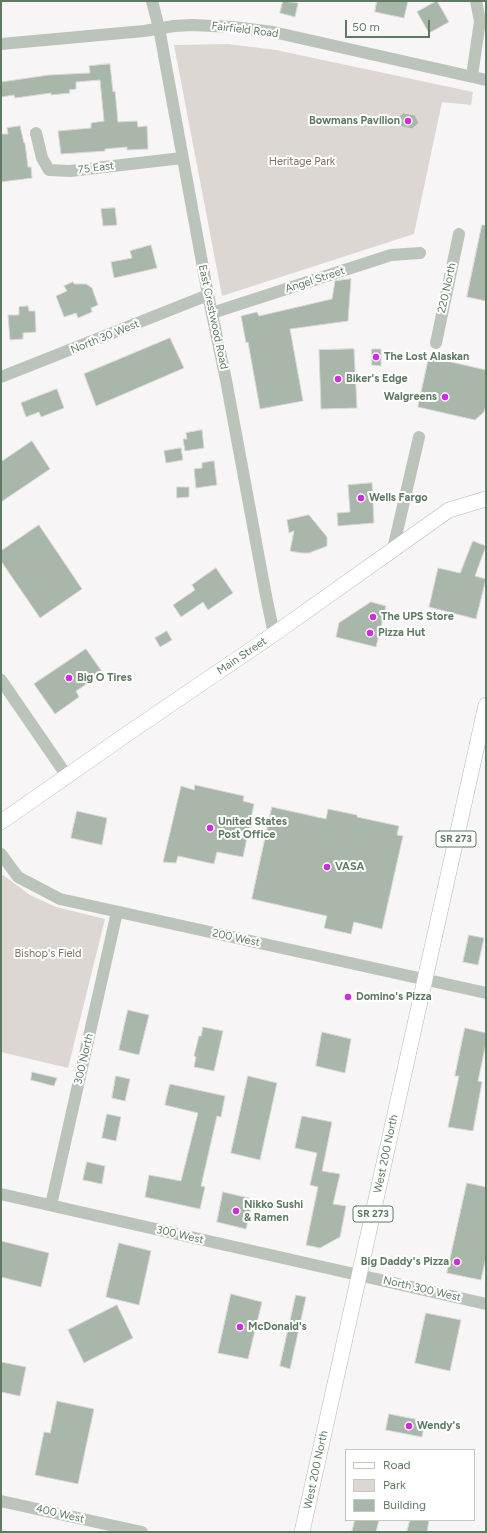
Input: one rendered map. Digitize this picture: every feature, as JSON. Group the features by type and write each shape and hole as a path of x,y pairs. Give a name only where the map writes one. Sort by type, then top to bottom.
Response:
{"main road":[{"name":"Main Street","path":"1,822 274,634 449,510 486,499"},
{"name":"West 200 North","path":"302,1532 486,705"}],"street":[{"name":"East Crestwood Road","path":"152,1 159,28 182,158 274,634"},
{"path":"472,76 480,21 476,1"},
{"name":"Fairfield Road","path":"1,44 174,26 210,25 273,32 486,80"},
{"name":"75 East","path":"36,133 42,158 49,170 70,171 182,158"},
{"name":"220 North","path":"436,343 459,234"},
{"name":"Angel Street","path":"212,313 391,255 420,253"},
{"name":"North 30 West","path":"1,377 208,295"},
{"path":"393,549 419,437"},
{"path":"1,680 67,776"},
{"name":"200 West","path":"1,854 18,877 60,899 486,993"},
{"name":"300 North","path":"51,1206 117,912"},
{"name":"300 West","path":"1,1194 359,1275"},
{"name":"North 300 West","path":"359,1275 486,1304"},
{"name":"400 West","path":"1,1500 142,1532"}],"green space":[{"name":"Heritage Park","path":"228,44 276,50 473,92 471,105 442,102 414,234 222,296 174,45"},
{"name":"Bishop's Field","path":"3,875 30,895 56,907 105,919 68,1068 1,1052 1,876"}],"building":[{"path":"283,1 298,3 295,17 280,13"},
{"path":"377,1 408,1 404,18 375,12"},
{"path":"437,1 449,22 429,33 417,12"},
{"path":"110,64 113,92 115,91 118,122 137,121 138,127 147,126 148,149 127,150 127,147 105,149 105,151 61,154 58,131 91,128 91,123 104,121 100,80 76,82 76,89 69,90 70,93 51,95 51,93 15,98 14,95 1,97 1,82 49,75 90,73 89,66"},
{"name":"Bowmans Pavilion","path":"404,113 415,115 419,123 412,129 400,126 397,118"},
{"path":"20,126 25,143 28,167 31,167 32,178 1,182 1,134 8,134 7,128"},
{"path":"115,208 117,225 103,226 101,209"},
{"path":"482,225 486,225 486,301 467,297"},
{"path":"151,245 157,268 114,278 111,262 132,258 130,251"},
{"path":"351,279 348,321 290,329 303,401 260,409 248,342 246,343 241,316 257,312 259,316 332,299 335,281"},
{"path":"73,282 74,284 86,284 92,288 98,305 91,308 92,312 78,318 76,313 64,317 56,296 67,291 64,286"},
{"path":"28,306 29,311 35,311 36,332 23,333 23,339 10,340 8,315 19,315 19,307"},
{"path":"170,338 184,368 96,406 84,374"},
{"name":"Biker's Edge","path":"354,349 357,408 321,409 319,350"},
{"name":"The Lost Alaskan","path":"372,349 381,349 381,366 372,365"},
{"name":"Walgreens","path":"429,357 486,370 486,405 484,412 475,420 418,407"},
{"path":"57,389 64,408 41,417 39,412 26,417 21,403"},
{"path":"202,430 204,448 185,451 183,439 187,439 186,433"},
{"path":"32,441 50,469 1,502 1,462"},
{"path":"181,448 183,460 166,463 164,451"},
{"path":"214,461 217,485 196,488 194,469 202,468 202,463"},
{"name":"Wells Fargo","path":"372,483 374,523 338,526 337,513 350,512 348,485"},
{"path":"177,487 189,487 189,497 177,498"},
{"path":"309,515 327,537 327,546 309,553 290,551 294,531 289,533 287,520"},
{"path":"39,525 82,589 40,618 1,561 1,551"},
{"path":"473,541 486,546 475,576 486,579 476,619 429,607 438,568 460,573"},
{"path":"216,568 233,593 208,610 203,602 181,617 173,605 195,590 192,585"},
{"path":"371,602 386,606 376,647 336,637 339,623"},
{"path":"167,631 172,640 160,647 155,638"},
{"name":"Big O Tires","path":"86,649 103,673 76,691 79,697 55,714 34,684"},
{"name":"United States Post Office","path":"195,785 244,796 243,801 254,804 243,857 217,852 214,864 178,856 176,863 163,862 181,786 194,790"},
{"name":"VASA","path":"272,807 326,819 328,809 399,826 397,835 403,836 382,929 354,922 351,934 324,928 327,916 252,899"},
{"path":"77,811 107,818 102,845 71,838"},
{"path":"469,935 484,938 478,965 463,962"},
{"path":"128,1010 149,1015 139,1055 119,1050"},
{"path":"203,1027 223,1031 214,1071 194,1067 196,1057 194,1056"},
{"path":"465,1028 486,1033 486,1043 478,1081 482,1082 473,1131 448,1127 459,1076 455,1076"},
{"path":"322,1032 351,1039 345,1073 316,1066"},
{"path":"32,1072 57,1078 54,1086 31,1080"},
{"path":"116,1076 130,1079 125,1101 112,1098"},
{"path":"248,1076 277,1083 260,1160 231,1153"},
{"path":"170,1084 225,1096 221,1117 217,1116 201,1186 205,1187 200,1209 145,1197 149,1175 181,1181 198,1113 165,1105"},
{"path":"107,1114 121,1117 116,1141 102,1138"},
{"path":"302,1116 332,1122 322,1171 340,1174 333,1204 346,1206 340,1237 320,1248 306,1245 318,1187 310,1185 317,1153 295,1148"},
{"path":"87,1162 105,1166 102,1184 83,1180"},
{"path":"467,1183 486,1187 486,1257 481,1280 447,1273"},
{"path":"223,1192 253,1199 246,1229 217,1222"},
{"path":"1,1241 49,1253 41,1287 1,1277"},
{"path":"119,1243 151,1251 139,1305 106,1297"},
{"name":"McDonald's","path":"231,1294 262,1302 248,1359 218,1353"},
{"path":"296,1295 306,1297 290,1369 280,1366"},
{"path":"117,1305 133,1338 84,1363 68,1330"},
{"path":"426,1313 461,1320 450,1371 415,1363"},
{"path":"1,1362 26,1367 20,1396 1,1392"},
{"path":"57,1401 94,1409 78,1484 35,1475 44,1432 50,1433"},
{"name":"Wendy's","path":"389,1414 425,1421 422,1437 386,1430"},
{"path":"355,1521 379,1521 376,1532 352,1532"},
{"path":"410,1521 429,1521 427,1532 407,1532"}],"place":[{"name":"Bowmans Pavilion","path":"408,121"},
{"name":"The Lost Alaskan","path":"376,357"},
{"name":"Biker's Edge","path":"338,379"},
{"name":"Walgreens","path":"445,397"},
{"name":"Wells Fargo","path":"361,498"},
{"name":"The UPS Store","path":"373,617"},
{"name":"Pizza Hut","path":"370,633"},
{"name":"Big O Tires","path":"69,678"},
{"name":"United States Post Office","path":"210,828"},
{"name":"VASA","path":"327,867"},
{"name":"Domino's Pizza","path":"348,997"},
{"name":"Nikko Sushi & Ramen","path":"236,1211"},
{"name":"Big Daddy's Pizza","path":"457,1262"},
{"name":"McDonald's","path":"240,1327"},
{"name":"Wendy's","path":"409,1426"}]}
